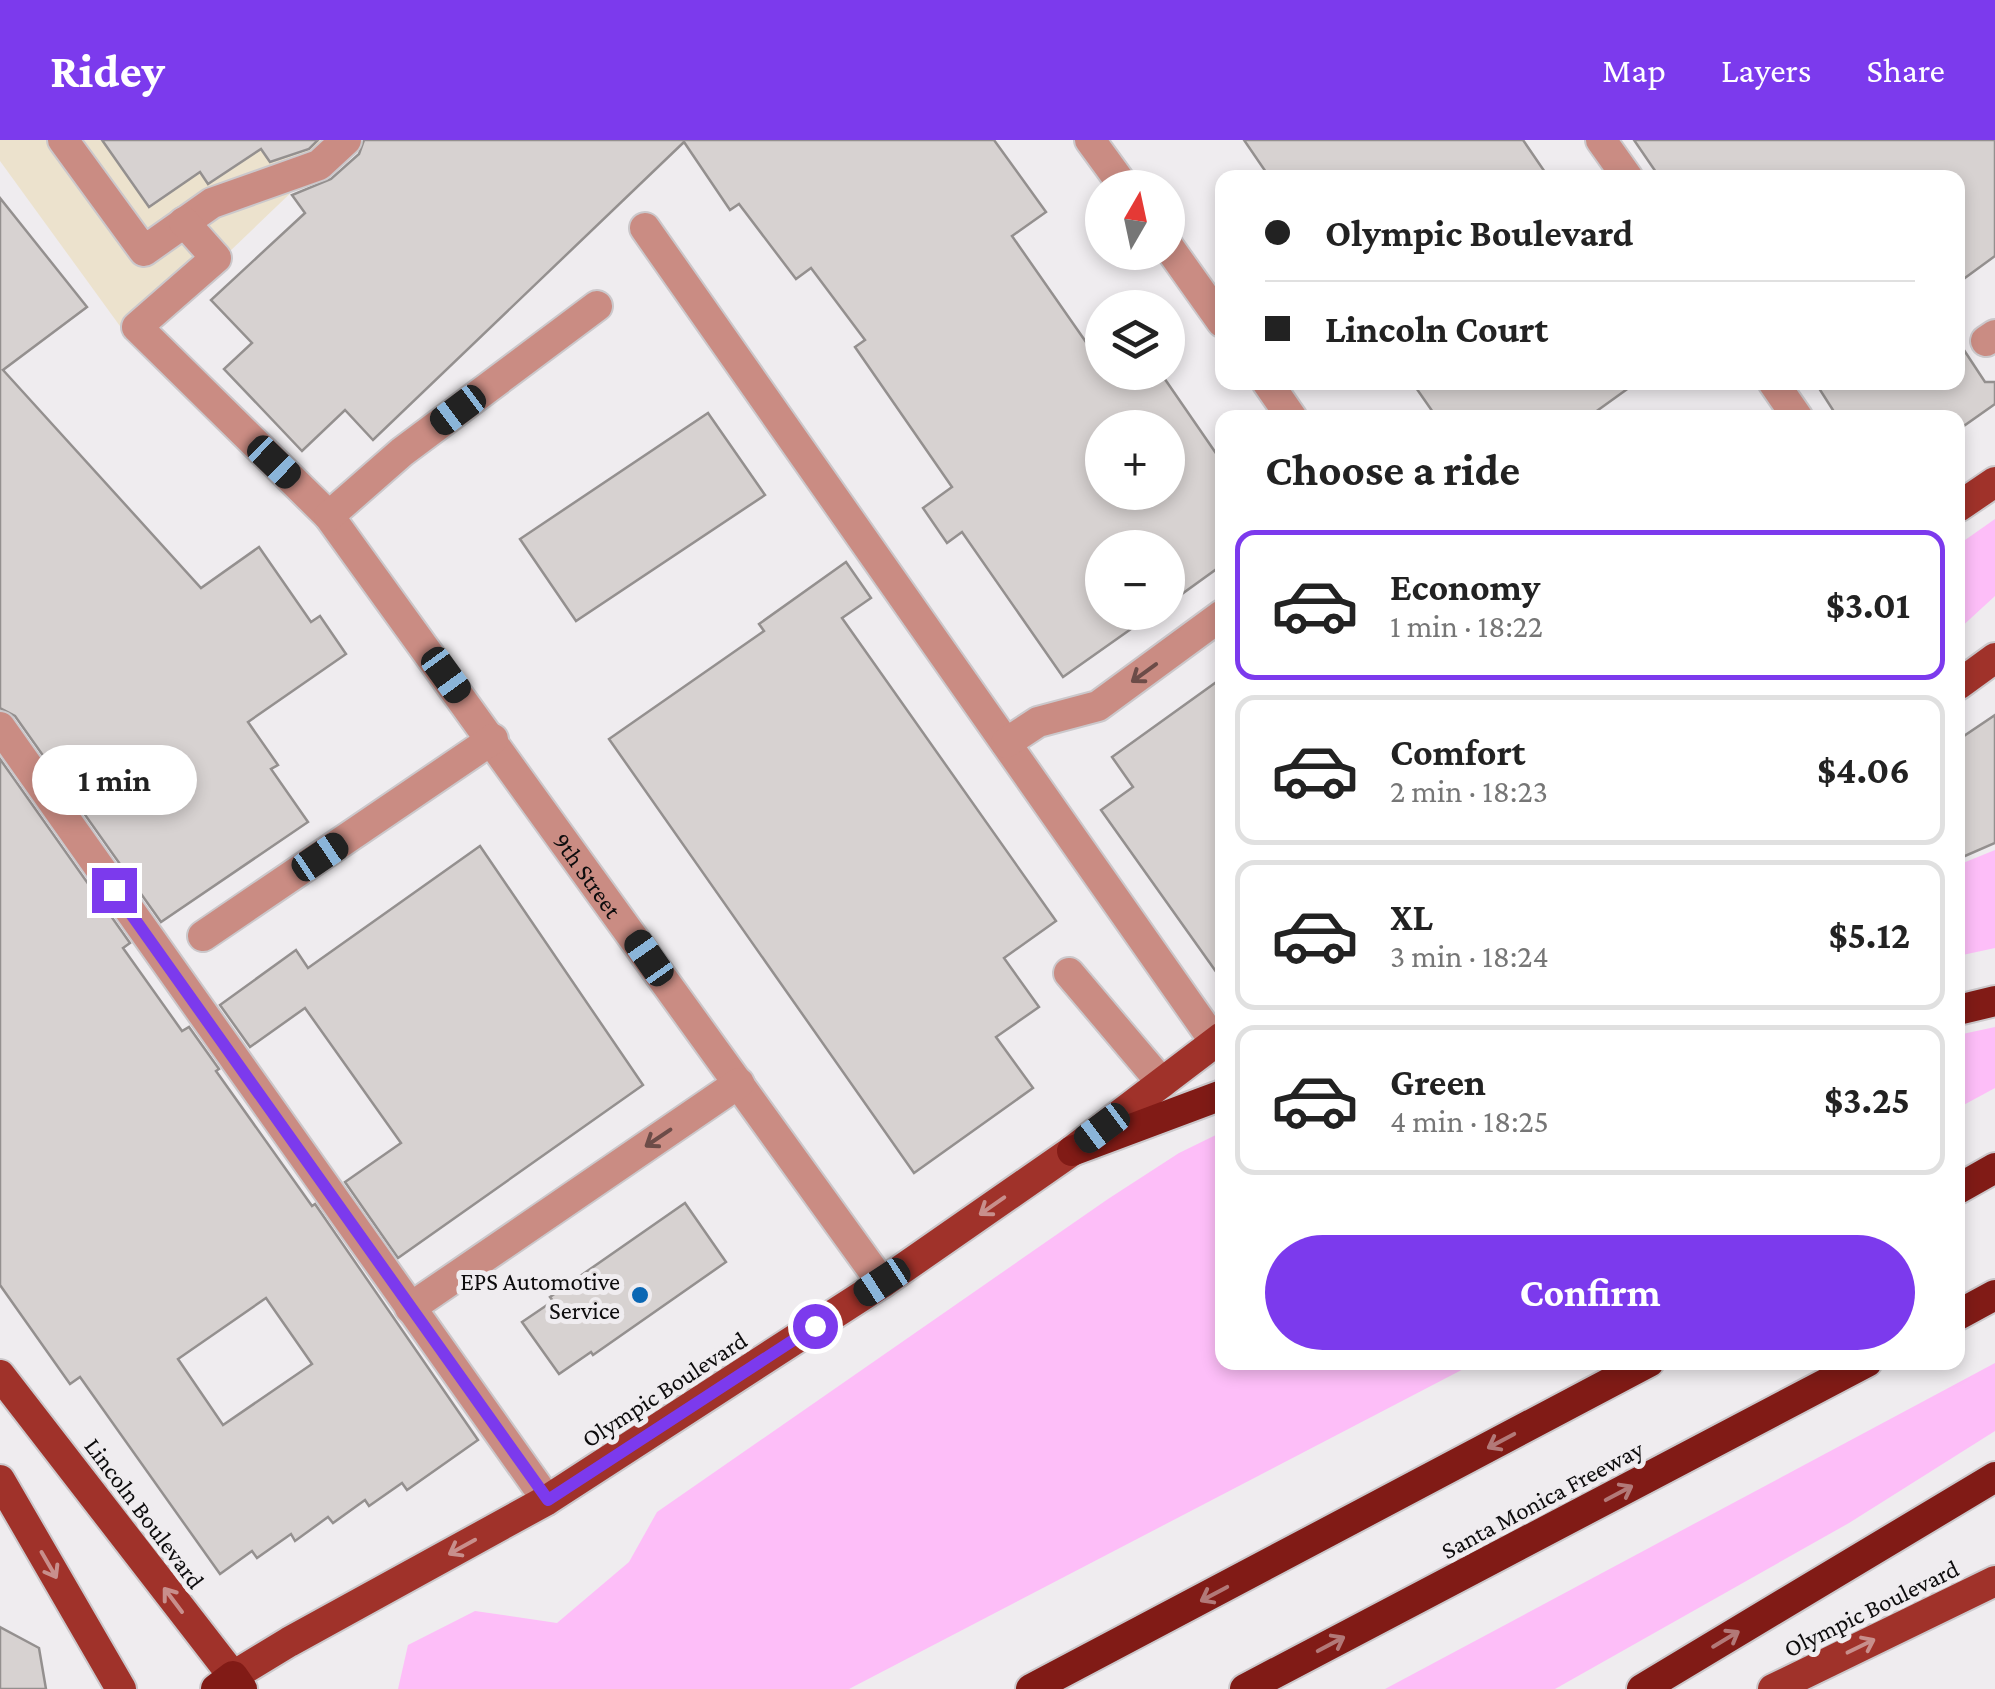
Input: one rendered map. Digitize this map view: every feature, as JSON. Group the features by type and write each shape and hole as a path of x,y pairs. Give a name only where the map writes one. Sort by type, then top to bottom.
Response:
{"highway":[{"path":"1965,1008 1995,1001"},
{"path":"1072,1151 1215,1098"},
{"path":"1965,1185 1995,1168"},
{"path":"1965,1311 1995,1295"},
{"path":"1031,1689 1634,1370"},
{"name":"Santa Monica Freeway","path":"1245,1689 1852,1370"},
{"path":"1642,1689 1995,1477"}],"main road":[{"path":"1965,502 1995,482"},
{"path":"1965,680 1994,661"},
{"name":"Olympic Boulevard","path":"230,1685 289,1642 548,1500 882,1282 1072,1151 1215,1043"},
{"name":"Lincoln Boulevard","path":"0,1375 230,1685"},
{"path":"1,1485 121,1689"},
{"name":"Olympic Boulevard","path":"1773,1689 1995,1581"}],"street":[{"path":"63,140 144,251 212,203 319,165 346,140"},
{"path":"1090,140 1111,170"},
{"path":"1601,140 1622,170"},
{"name":"9th Street","path":"184,222 216,258 136,328 329,516 882,1282"},
{"path":"646,228 1215,1034"},
{"path":"1185,270 1215,312"},
{"path":"329,516 402,452 597,306"},
{"path":"1006,743 1038,722 1098,706 1215,620"},
{"path":"0,727 548,1500"},
{"path":"204,936 493,739"},
{"path":"1069,974 1162,1084"},
{"path":"410,1308 739,1083"}],"shaded area":[{"path":"0,140 346,140 133,344 0,161"},
{"path":"1995,519 1995,596 1965,624 1965,540"},
{"path":"1995,850 1995,948 1965,954 1965,862"},
{"path":"1995,1027 1995,1088 1965,1104 1965,1033"},
{"path":"1215,1135 1215,1370 1462,1370 849,1689 398,1689 408,1645 475,1611 557,1623 629,1562 657,1512 1179,1153"},
{"path":"1995,1363 1995,1431 1849,1523 1555,1689 1385,1689"}],"building":[{"path":"102,140 318,140 309,149 270,162 261,149 208,184 200,172 149,207"},
{"path":"364,140 994,140 1046,212 1012,236 1085,341 1085,390 1172,390 1215,452 1215,570 1185,592 1185,530 1085,530 1085,630 1130,630 1063,677 962,532 947,543 923,508 952,487 855,347 865,340 811,268 796,279 739,204 730,210 684,142 373,440 345,410 302,451 224,369 252,343 211,300 305,213 292,195 331,179 359,154"},
{"path":"1244,140 1523,140 1544,170 1265,170"},
{"path":"1634,140 1995,140 1995,256 1965,278 1965,170 1655,170"},
{"path":"0,198 87,307 3,370 201,588 259,547 311,622 320,616 346,654 248,722 278,765 271,769 308,822 161,922 15,716 0,708"},
{"path":"1965,352 1985,382 1995,382 1995,404 1965,425 1965,410 1833,410 1820,390 1965,390"},
{"path":"1418,390 1626,390 1598,410 1431,410"},
{"path":"708,413 765,495 576,621 520,539"},
{"path":"846,562 871,598 842,618 1056,921 1004,958 1039,1007 996,1037 1033,1088 914,1173 609,739 764,631 759,624"},
{"path":"1215,683 1215,970 1101,810 1133,787 1112,757"},
{"path":"1995,715 1995,843 1965,856 1965,735"},
{"path":"0,759 130,943 123,948 182,1031 189,1027 219,1069 216,1071 312,1206 315,1204 478,1440 407,1490 402,1483 369,1506 365,1500 333,1523 328,1517 295,1541 291,1534 257,1558 252,1551 220,1574 80,1377 70,1384 0,1285","holes":["266,1298 312,1364 223,1425 178,1359"]},
{"path":"480,846 643,1085 398,1258 345,1182 401,1143 305,1008 250,1047 220,1005 296,950 308,968"},
{"path":"685,1203 726,1262 593,1355 591,1352 559,1374 522,1322 553,1301 550,1297"},
{"path":"0,1627 39,1648 46,1689 0,1689"}],"place":[{"name":"EPS Automotive Service","path":"640,1295"}],"route":[{"path":"114,890 548,1500 815,1326"}]}
